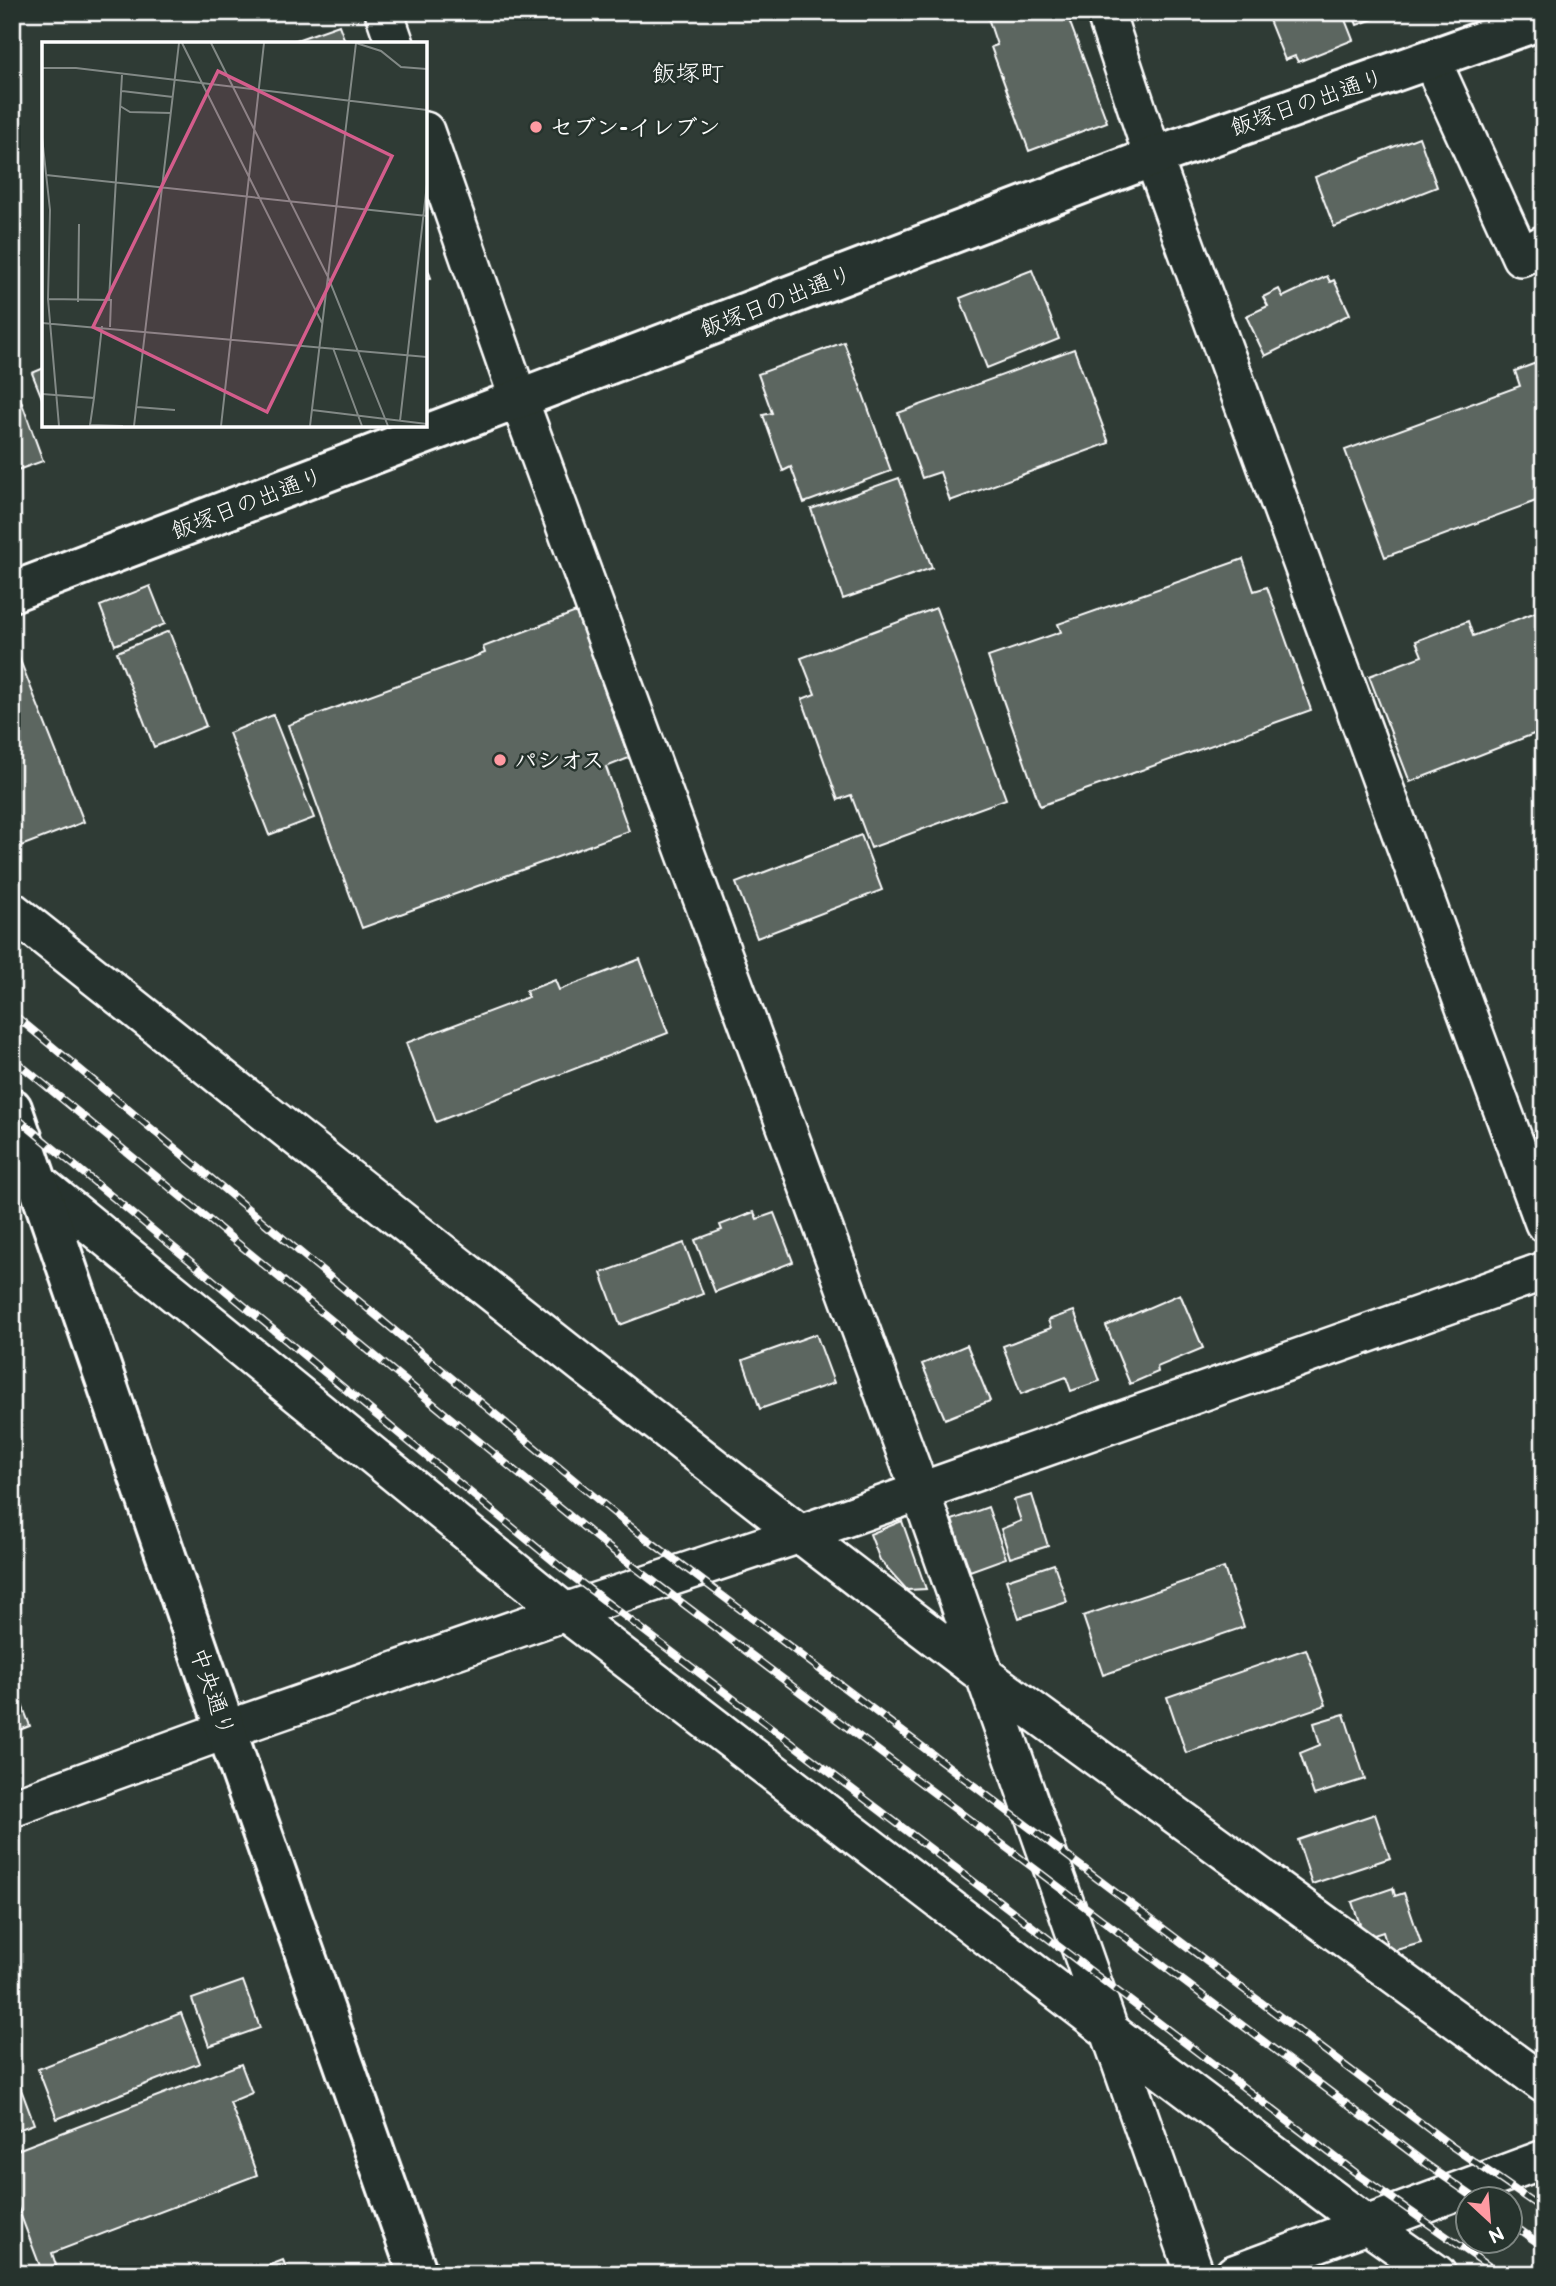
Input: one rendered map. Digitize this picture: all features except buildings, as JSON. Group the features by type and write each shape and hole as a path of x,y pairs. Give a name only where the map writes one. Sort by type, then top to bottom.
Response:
{"street":[{"path":"384,12 394,42"},
{"path":"1105,12 1153,157 1544,1223"},
{"name":"飯塚日の出通り","path":"12,592 1153,157 1431,59 1492,24 1544,19"},
{"path":"1431,59 1521,257 1542,251"},
{"path":"427,137 519,400 920,1490 1195,2274"},
{"path":"12,911 800,1534 984,1675 1544,2084"},
{"name":"中央通り","path":"12,1108 26,1172 418,2274"},
{"path":"26,1172 565,1612 1111,2032 1366,2224 1437,2274"},
{"path":"12,1808 226,1730 565,1612 800,1534 1544,1271"},
{"path":"1234,2274 1544,2159"}],"railway":[{"path":"12,1013 626,1523 1450,2145 1544,2210"},
{"path":"12,1058 604,1544 1455,2184"},
{"path":"12,1114 563,1569 1360,2176 1500,2274"},
{"path":"1524,2233 1544,2247"}],"place":[{"name":"セブン-イレブン","path":"536,127"},
{"name":"パシオス","path":"500,760"}],"district":[{"name":"飯塚町","path":"688,73"}]}
